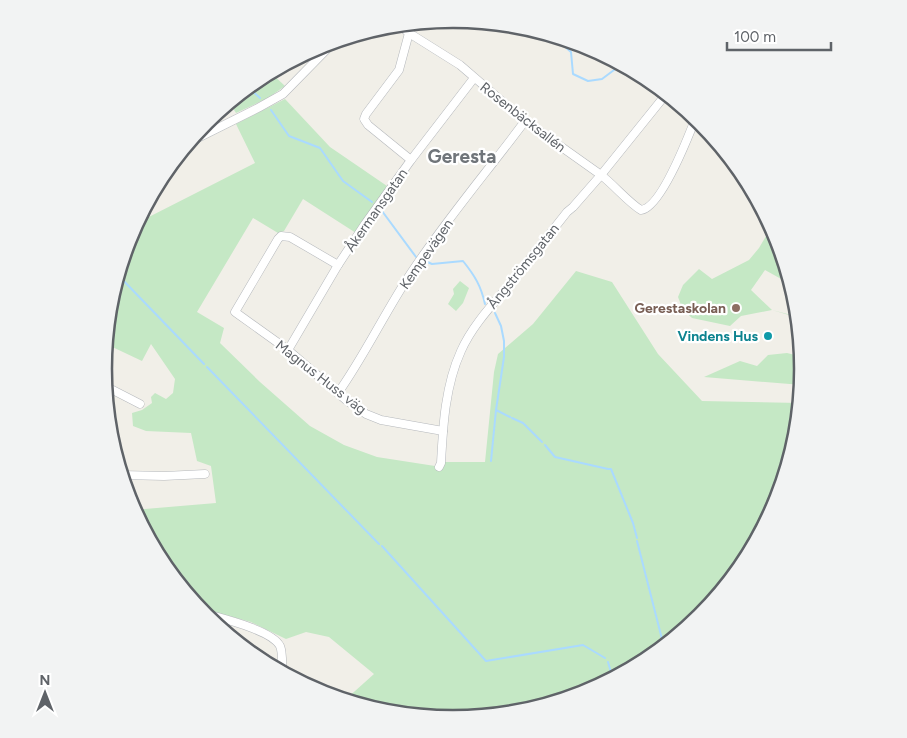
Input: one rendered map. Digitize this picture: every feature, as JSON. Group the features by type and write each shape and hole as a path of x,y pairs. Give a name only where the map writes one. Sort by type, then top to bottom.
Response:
{"street":[{"name":"Rosenbäcksallén","path":"406,31 460,65 525,121 612,183 641,210 647,208 667,182 693,126"},
{"path":"409,33 399,70 364,119 368,125 411,160"},
{"path":"207,134 283,94 323,53"},
{"name":"Åkermansgatan","path":"288,350 338,265 365,224 474,78"},
{"name":"Ångströmsgatan","path":"439,467 449,390 455,366 467,338 488,309 567,212 601,175 662,99"},
{"name":"Kempevägen","path":"338,393 428,247 525,121"},
{"name":"Magnus Huss väg","path":"338,265 290,236 281,236 236,312 288,350 338,393 366,414 381,420 443,431"},
{"path":"113,390 140,404"},
{"path":"129,475 205,474"},
{"path":"220,618 264,632 274,638 281,648 282,664"}],"green space":[{"path":"276,77 285,86 268,98 236,113 233,108"},
{"path":"285,99 330,147 387,186 356,233 303,199 284,231 278,233 253,218 197,312 224,328 220,343 260,382 310,426 344,445 377,457 435,466 444,462 485,462 494,372 498,354 533,324 576,271 612,282 658,354 702,401 793,403 788,436 777,479 760,520 724,577 679,626 624,665 584,685 542,699 498,708 431,710 387,704 351,694 374,674 329,637 306,632 286,639 251,622 214,612 197,594 170,559 142,509 216,503 211,466 197,461 191,433 146,431 133,426 132,413 142,410 152,403 151,397 155,393 166,399 173,393 175,379 151,344 142,361 113,347 115,324 124,281 130,259 147,218 255,163 236,124"},
{"path":"767,234 783,280 765,270 751,290 772,310 741,316 730,326 692,318 683,310 678,297 683,285 699,269 712,279 749,260"},
{"path":"460,281 469,288 463,303 456,311 448,304 454,294 453,289"},
{"path":"787,353 794,355 794,384 704,377 740,361 757,366 768,355"}],"waterway":[{"path":"565,47 571,52 573,74 588,81 602,79 616,69"},
{"path":"254,92 260,98"},
{"path":"271,110 289,136 320,148 343,181 372,202"},
{"path":"382,211 416,257"},
{"path":"425,261 432,264 463,261 477,281 485,304"},
{"path":"124,281 204,364"},
{"path":"491,461 504,357 504,341 501,326 495,313"},
{"path":"207,367 379,544"},
{"path":"496,410 510,417"},
{"path":"512,418 523,423 542,442"},
{"path":"545,445 555,457 608,469"},
{"path":"609,469 611,469 633,523 637,538"},
{"path":"637,541 662,639"},
{"path":"382,546 486,661 583,645 605,658"},
{"path":"608,662 611,672"}],"place":[{"name":"Gerestaskolan","path":"736,308"},
{"name":"Vindens Hus","path":"768,336"}],"district":[{"name":"Geresta","path":"462,156"}]}
